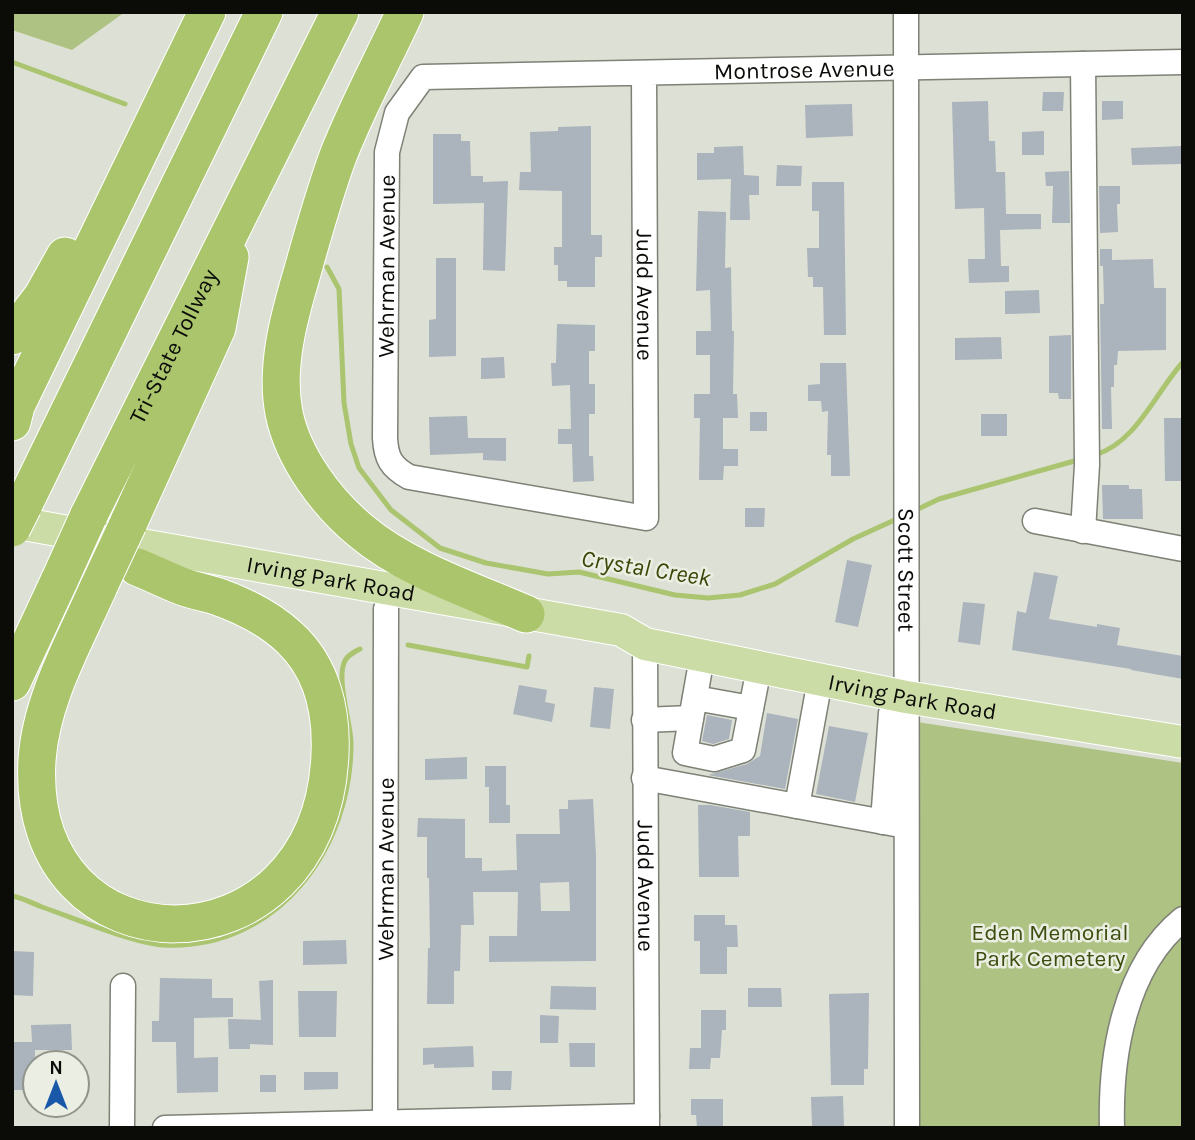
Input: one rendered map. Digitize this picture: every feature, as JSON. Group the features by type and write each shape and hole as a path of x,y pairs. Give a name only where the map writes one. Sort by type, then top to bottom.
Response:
{"highway":[{"path":"12,335 42,297 87,218 191,12"},
{"path":"14,413 207,12"},
{"path":"16,519 264,12"},
{"name":"Tri-State Tollway","path":"12,682 88,517 340,12"},
{"path":"405,12 326,189 287,327 282,373 285,416 295,444 309,470 326,495 361,531 388,551 526,614"},
{"path":"137,566 182,586 219,597 261,617 290,638 315,669 322,687 331,740 325,791 316,825 298,857 268,893 238,912 199,922 156,923 123,914 76,882 62,866 45,831 39,811 37,757 55,684 217,328 237,215"}],"main road":[{"name":"Irving Park Road","path":"16,519 621,630 645,644 899,696 1183,742"},
{"name":"Irving Park Road","path":"12,544 620,651 645,644"}],"street":[{"name":"Scott Street","path":"894,824 907,538 906,12"},
{"name":"Montrose Avenue","path":"423,78 1183,62"},
{"path":"1083,64 1087,465 1083,531"},
{"name":"Judd Avenue","path":"391,464 409,477 646,518 644,73"},
{"name":"Wehrman Avenue","path":"391,464 386,453 385,438 387,152 397,113 423,78"},
{"path":"1035,521 1183,549"},
{"name":"Wehrman Avenue","path":"384,1125 386,609"},
{"name":"Judd Avenue","path":"645,644 648,1122"},
{"path":"702,657 685,753 714,759 743,750 759,668"},
{"path":"797,806 820,680"},
{"path":"644,720 693,708 751,708"},
{"path":"645,778 894,824 907,1128"},
{"path":"1112,1128 1114,1066 1131,993 1163,938 1183,919"},
{"path":"122,1128 123,986"},
{"path":"165,1128 648,1122"}],"green space":[{"path":"12,12 125,12 72,50 12,30"},
{"name":"Eden Memorial Park Cemetery","path":"917,722 1183,763 1183,1128 919,1128"}],"building":[{"path":"1043,92 1064,92 1063,111 1042,111"},
{"path":"988,101 989,141 995,141 996,172 1005,172 1006,214 1041,214 1041,229 1000,230 1001,266 1009,266 1009,282 969,283 968,259 985,259 984,208 955,209 952,102"},
{"path":"1102,101 1123,101 1123,119 1102,120"},
{"path":"852,104 853,136 806,138 805,105"},
{"path":"591,126 591,235 602,235 602,257 595,257 595,287 567,287 567,281 558,281 558,265 554,265 554,247 562,247 562,191 519,190 520,172 531,172 530,132 558,131 558,127"},
{"path":"1044,131 1044,155 1022,155 1022,132"},
{"path":"433,134 461,134 461,141 470,141 471,176 483,176 483,182 508,181 505,271 483,270 484,203 433,204"},
{"path":"743,146 744,175 759,176 759,195 749,195 750,220 730,220 731,179 697,180 697,153 714,153 714,147"},
{"path":"1183,146 1183,164 1132,165 1131,148"},
{"path":"777,165 802,166 801,186 776,186"},
{"path":"1069,171 1070,223 1052,223 1053,186 1046,186 1045,172"},
{"path":"812,182 844,182 846,335 824,335 823,287 813,287 813,277 808,277 807,248 819,248 819,211 812,211"},
{"path":"1099,186 1120,186 1120,204 1117,204 1118,232 1100,233"},
{"path":"698,211 726,212 725,268 731,267 733,394 737,394 738,418 723,418 723,449 738,449 738,466 724,466 723,480 699,480 700,418 694,418 694,394 710,394 710,355 696,355 696,331 711,331 710,290 696,291"},
{"path":"1100,249 1112,249 1112,260 1153,259 1154,288 1166,288 1166,350 1118,351 1117,365 1114,365 1114,387 1111,387 1112,429 1102,429 1100,304 1104,304"},
{"path":"436,258 456,258 456,356 429,357 429,320 436,319"},
{"path":"1039,290 1040,313 1005,314 1005,291"},
{"path":"557,324 595,325 595,351 589,351 589,384 595,384 595,414 589,414 589,456 593,456 594,481 573,482 572,444 558,444 558,429 571,429 570,385 552,386 551,363 556,363"},
{"path":"1071,335 1071,399 1059,399 1058,393 1049,393 1049,336"},
{"path":"1001,337 1002,359 955,360 955,338"},
{"path":"504,357 505,378 481,379 481,358"},
{"path":"820,363 846,363 850,476 831,476 831,455 827,455 828,411 822,412 821,401 808,401 808,385 820,384"},
{"path":"750,412 767,412 767,431 750,431"},
{"path":"981,414 1007,414 1007,436 981,436"},
{"path":"467,416 468,438 506,438 506,461 483,460 483,453 430,455 429,417"},
{"path":"1164,418 1183,418 1183,481 1165,481"},
{"path":"1102,485 1129,485 1129,489 1142,489 1143,519 1103,519"},
{"path":"745,508 765,508 764,527 745,527"},
{"path":"847,560 872,565 858,627 835,622"},
{"path":"1034,572 1058,576 1049,619 1120,628 1117,645 1183,656 1183,679 1012,650 1017,611 1026,613"},
{"path":"963,602 985,604 980,645 958,642"},
{"path":"519,685 547,690 545,702 555,704 552,722 513,714"},
{"path":"594,687 614,689 610,729 590,727"},
{"path":"767,713 798,719 785,789 708,775 747,764 760,756"},
{"path":"707,715 732,720 729,739 713,744 702,741"},
{"path":"829,726 868,733 855,802 816,794"},
{"path":"467,757 467,779 425,780 425,759"},
{"path":"485,766 506,766 506,805 510,805 510,823 489,823 489,787 485,787"},
{"path":"593,799 596,961 489,962 489,936 517,936 518,892 473,892 474,925 461,925 460,971 454,971 454,1004 427,1004 430,948 429,878 427,837 417,837 418,818 465,819 465,858 482,858 482,871 517,870 516,834 560,834 559,809 568,809 568,800","holes":["569,882 570,911 541,911 540,883"]},
{"path":"698,805 750,812 750,836 738,836 739,877 699,877"},
{"path":"694,915 725,915 725,925 737,925 738,947 727,947 727,974 700,974 700,941 694,941"},
{"path":"346,940 347,964 303,965 303,941"},
{"path":"12,951 34,952 33,996 12,995"},
{"path":"160,978 212,979 212,998 233,998 233,1017 194,1018 194,1058 218,1057 218,1092 177,1093 176,1042 152,1042 152,1021 159,1021"},
{"path":"273,980 273,1045 250,1044 250,1049 229,1049 228,1019 261,1020 259,981"},
{"path":"551,986 596,987 596,1010 550,1009"},
{"path":"748,988 781,988 782,1007 748,1007"},
{"path":"298,991 337,991 336,1037 299,1037"},
{"path":"869,993 868,1069 864,1069 864,1085 831,1085 829,994"},
{"path":"701,1010 726,1010 726,1030 722,1030 720,1058 711,1058 710,1069 689,1069 690,1048 701,1048"},
{"path":"540,1015 559,1016 558,1043 540,1043"},
{"path":"71,1024 72,1049 21,1049 21,1090 14,1090 12,1042 32,1042 31,1025"},
{"path":"569,1043 595,1043 595,1067 570,1067"},
{"path":"473,1046 474,1067 434,1068 434,1064 423,1065 423,1048"},
{"path":"492,1071 512,1071 511,1090 492,1090"},
{"path":"304,1072 338,1072 338,1089 304,1090"},
{"path":"260,1075 276,1075 276,1092 260,1092"},
{"path":"843,1096 844,1128 812,1128 811,1097"},
{"path":"691,1099 723,1099 723,1128 697,1128 696,1115 691,1115"}],"waterway":[{"name":"Crystal Creek","path":"12,62 125,104"},
{"name":"Crystal Creek","path":"327,267 339,289 344,403 351,444 359,468 391,510 440,548 486,563 548,574 579,572 675,595 708,598 740,595 775,584 853,539 899,518"},
{"name":"Crystal Creek","path":"1095,455 1110,449 1134,428 1183,362"},
{"name":"Crystal Creek","path":"914,511 939,499 1078,460"},
{"path":"408,645 527,667 529,656"},
{"path":"12,896 120,935 164,945 205,942 241,930 273,911 300,886 322,855 338,820 348,782 351,742 342,671 346,658 360,649"}]}
